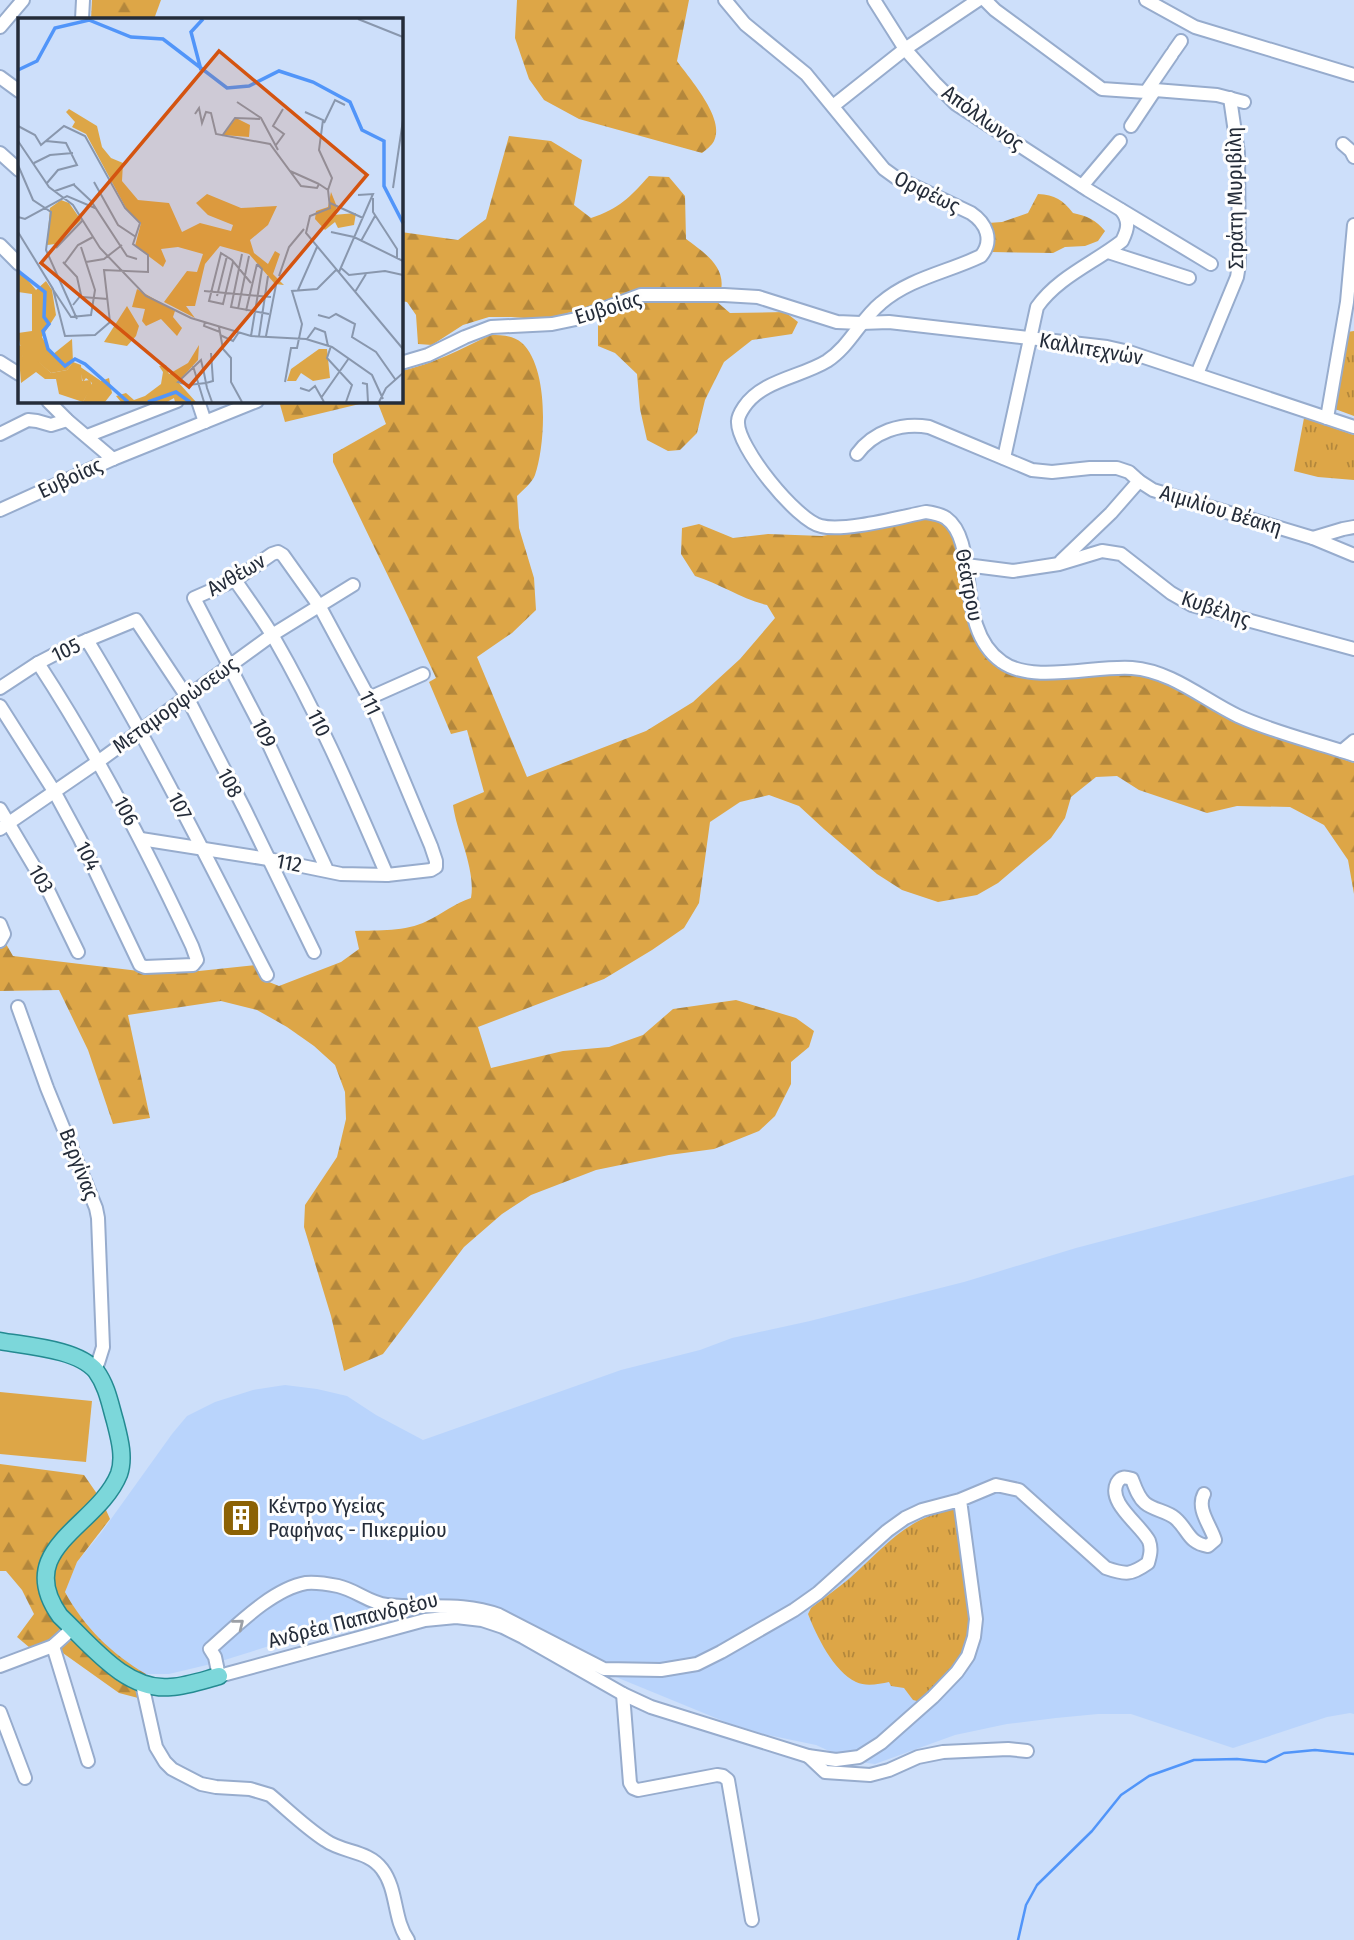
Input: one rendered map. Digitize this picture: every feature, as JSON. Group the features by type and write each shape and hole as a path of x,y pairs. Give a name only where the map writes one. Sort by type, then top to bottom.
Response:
{"main road":[{"path":"0,1341 68,1354 93,1368"},
{"name":"Ανδρέα Παπανδρέου","path":"93,1368 106,1388 121,1448 121,1465 119,1474 102,1501 52,1554 47,1566 47,1588 51,1602 60,1616 110,1664 142,1684 172,1687 219,1676"}],"street":[{"path":"0,27 15,18 23,0"},
{"path":"82,18 83,0"},
{"name":"Ορφέως","path":"725,0 745,24 796,64 884,169 895,177 971,213 985,226 987,249 982,256 903,287 880,303 861,323"},
{"name":"Απόλλωνος","path":"874,0 905,49 956,103 1082,186 1211,264"},
{"path":"833,106 905,49 978,0"},
{"path":"985,0 1102,89 1230,98 1244,102"},
{"path":"1146,0 1195,27 1354,75"},
{"path":"1131,126 1176,49"},
{"path":"0,78 18,90"},
{"name":"Στράτη Μυριβίλη","path":"1196,374 1240,265 1238,153 1230,98"},
{"path":"1082,186 1120,141"},
{"path":"1343,144 1354,157"},
{"path":"0,153 18,169"},
{"path":"1004,458 1037,307 1056,286 1122,241 1128,223 1118,207"},
{"path":"1327,418 1347,302 1354,225"},
{"path":"0,245 18,263"},
{"path":"1108,252 1189,278"},
{"name":"Ευβοίας","path":"402,363 428,355 491,327 552,324 576,319 641,295 758,297 824,319 861,323"},
{"name":"Καλλιτεχνών","path":"861,323 889,322 1107,347 1354,427"},
{"name":"Θεάτρου","path":"861,323 835,355 760,391 742,408 738,421 746,447 778,492 807,519 818,526 844,527 926,512 936,513 947,518 961,540 974,619 983,643 1003,664 1031,673 1133,668 1157,673 1239,717 1348,753"},
{"path":"0,362 18,373"},
{"path":"49,402 113,459"},
{"path":"87,436 174,402"},
{"path":"198,402 205,422"},
{"name":"Ευβοίας","path":"0,510 113,459 255,402"},
{"path":"0,434 28,421 52,425 67,420"},
{"name":"Αιμιλίου Βέακη","path":"857,454 864,444 876,436 898,427 929,427 1032,470 1052,472 1117,468 1129,472 1153,490 1313,538 1354,555"},
{"path":"1059,564 1139,481"},
{"path":"1313,538 1354,527"},
{"name":"Κυβέλης","path":"966,565 1013,571 1059,564 1102,551 1113,551 1192,605 1354,649"},
{"name":"Ανθέων","path":"194,598 235,580 278,552"},
{"name":"111","path":"278,552 283,555 320,607 369,698 431,846 436,867"},
{"name":"110","path":"235,580 272,635 305,694 387,875"},
{"name":"Μεταμορφώσεως","path":"4,826 99,761 228,665 354,585"},
{"name":"109","path":"194,598 282,770 327,870"},
{"name":"105","path":"0,688 38,663 136,621"},
{"name":"108","path":"136,621 187,697 314,952"},
{"name":"107","path":"87,640 177,798 267,975"},
{"name":"106","path":"38,663 99,761 141,839 192,946 197,960 193,965"},
{"path":"369,698 423,674"},
{"name":"104","path":"0,706 54,792 103,884 140,965 193,965"},
{"path":"1348,753 1354,741"},
{"name":"103","path":"0,809 4,826 48,890 78,952"},
{"name":"112","path":"141,839 268,859 341,874 387,875 431,870 436,867"},
{"path":"0,924 4,934 0,941"},
{"name":"Βεργίνας","path":"18,1007 47,1088 96,1208 103,1348 98,1363 93,1368"},
{"path":"219,1676 215,1657 210,1649 270,1599 292,1587 307,1583 338,1586 376,1603 447,1605 485,1610 604,1669 678,1668 697,1664 721,1652 794,1610 818,1593 905,1518 996,1485 1019,1490 1106,1568 1122,1574 1134,1573 1149,1563 1151,1551 1149,1540 1123,1510 1116,1493 1120,1478 1125,1476 1132,1479 1138,1495 1145,1503 1174,1517 1198,1545 1208,1546 1215,1540 1203,1511 1201,1500 1204,1494"},
{"path":"808,1756 836,1760 859,1757 881,1743 933,1697 968,1656 976,1619 960,1500"},
{"name":"Ανδρέα Παπανδρέου","path":"219,1676 425,1620 456,1617 482,1620 503,1627 623,1694 670,1713 808,1756 825,1772 870,1775 918,1757 943,1752 1008,1749 1027,1751"},
{"path":"0,1666 53,1646 73,1628"},
{"path":"53,1646 88,1761"},
{"path":"142,1684 156,1747 164,1762 181,1775 201,1784 260,1791 326,1841 362,1853 375,1861 387,1876 401,1928 408,1940"},
{"path":"623,1694 626,1756 633,1788 638,1790 717,1775 727,1780 752,1920"},
{"path":"0,1712 25,1778"}],"shaded area":[{"path":"1354,1175 1354,1714 1327,1717 1233,1748 1131,1714 1056,1718 1007,1724 955,1735 875,1764 851,1761 816,1745 763,1734 728,1723 445,1607 381,1611 215,1663 169,1674 146,1674 126,1663 103,1643 74,1609 65,1591 77,1562 172,1434 187,1416 215,1402 253,1390 285,1385 317,1389 347,1396 423,1440 621,1370 700,1350 732,1338 964,1282 1076,1248"}],"green space":[{"path":"92,0 161,0 154,18 91,18"},
{"path":"517,0 689,0 677,61 711,111 716,132 713,143 702,153 579,119 544,100 529,79 515,38"},
{"path":"509,136 551,141 582,160 574,205 591,218 623,202 649,176 669,177 685,196 686,239 716,266 722,281 721,290 647,288 558,316 537,319 489,317 463,325 432,345 418,344 416,315 407,302 402,301 402,232 458,240 486,219"},
{"path":"1038,194 1058,199 1073,213 1091,219 1105,231 1098,241 1085,246 1065,247 1053,253 991,252 992,239 988,223 1002,222 1028,213"},
{"path":"640,300 716,301 730,313 785,312 798,322 792,334 752,340 724,362 705,400 697,433 680,450 668,451 647,440 640,409 637,374 615,353 598,346 598,326 604,313"},
{"path":"1354,331 1354,416 1335,409 1347,332"},
{"path":"490,335 515,338 531,355 541,387 543,426 539,461 530,484 517,496 519,528 534,578 536,610 512,633 477,657 527,777 646,731 693,702 740,659 775,618 767,605 695,576 681,554 682,528 699,524 733,538 768,534 822,536 927,518 945,526 957,541 978,646 999,668 1031,679 1132,672 1174,685 1252,728 1354,763 1354,894 1348,860 1324,825 1290,807 1237,806 1207,813 1139,790 1117,776 1096,777 1071,797 1065,818 1051,838 998,883 977,895 938,902 902,890 877,874 799,806 769,795 740,802 710,822 699,903 684,928 604,979 478,1027 491,1068 563,1051 609,1047 643,1035 673,1009 736,1000 796,1018 814,1031 809,1047 791,1062 791,1084 775,1116 759,1131 714,1149 596,1170 531,1195 502,1214 464,1247 383,1354 344,1371 331,1316 304,1227 305,1205 337,1157 346,1119 345,1092 335,1065 314,1046 257,1010 221,1001 128,1015 150,1118 113,1124 88,1050 59,990 0,991 0,947 6,944 13,956 139,971 199,971 257,965 264,980 279,986 341,962 359,949 355,931 392,930 419,925 471,898 469,863 453,805 484,792 467,730 451,734 429,682 436,678 333,462 333,454 386,424 377,402 402,402 402,371 458,351"},
{"path":"279,402 368,402 285,422"},
{"path":"1304,418 1354,435 1354,480 1318,477 1294,471"},
{"path":"0,1392 92,1401 86,1462 0,1454"},
{"path":"0,1464 84,1475 102,1501 110,1519 77,1562 65,1592 100,1639 146,1674 142,1684 142,1699 119,1693 53,1646 36,1653 17,1637 34,1614 22,1590 6,1571 0,1571"},
{"path":"957,1508 973,1617 965,1657 921,1702 913,1700 904,1688 891,1686 889,1682 868,1685 856,1682 833,1662 808,1614 811,1608 850,1578 898,1534 924,1519"}],"waterway":[{"path":"1018,1940 1026,1905 1037,1885 1092,1831 1121,1795 1149,1776 1194,1760 1237,1759 1266,1762 1284,1753 1315,1750 1354,1754"}],"place":[{"name":"Κέντρο Υγείας Ραφήνας - Πικερμίου","path":"241,1518"}]}
